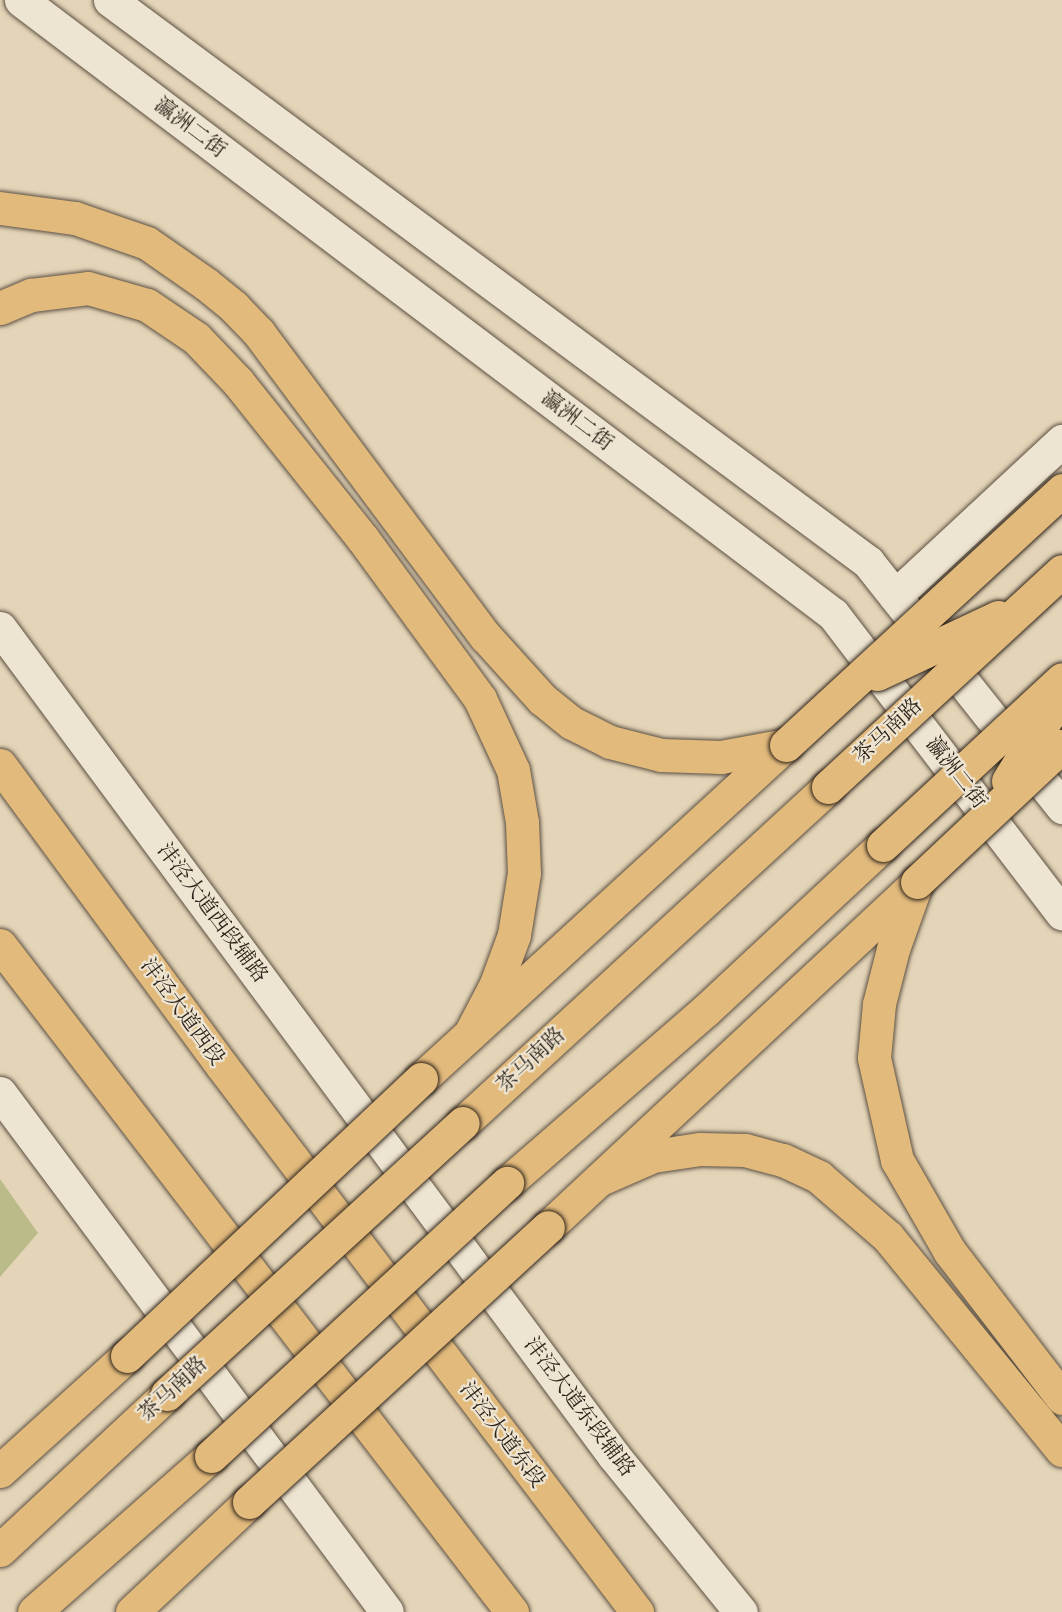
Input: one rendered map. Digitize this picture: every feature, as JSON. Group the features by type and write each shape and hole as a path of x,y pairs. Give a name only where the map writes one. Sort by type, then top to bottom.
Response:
{"main road":[{"path":"0,208 75,218 147,243 207,284 234,308 259,333 486,637 542,699 572,723 610,742 661,755 721,757 786,745"},
{"path":"0,308 32,295 88,288 147,305 196,338 238,382 348,521 480,699 513,770 522,822 524,873 514,935 496,984 470,1034"},
{"path":"1,1470 127,1356 421,1079 1062,490"},
{"name":"茶马南路","path":"0,1550 1062,571"},
{"path":"848,687 1027,603"},
{"path":"34,1612 211,1456 507,1183 705,1011 1062,679"},
{"path":"983,821 1062,694"},
{"path":"133,1611 600,1179 1062,746"},
{"name":"沣泾大道西段","path":"0,765 367,1257"},
{"path":"917,882 893,949 879,1004 875,1047 882,1103 897,1160 950,1252 1062,1398"},
{"path":"0,945 512,1612"},
{"path":"600,1179 653,1156 700,1149 745,1150 783,1160 819,1177 888,1237 1062,1450"},
{"name":"沣泾大道东段","path":"367,1257 637,1612"}],"street":[{"name":"瀛洲二街","path":"21,0 833,614 1062,914"},
{"path":"110,0 868,562 1060,801"},
{"path":"895,596 1062,441"},
{"name":"沣泾大道西段辅路","path":"0,628 423,1198"},
{"path":"0,1093 387,1612"},
{"name":"沣泾大道东段辅路","path":"423,1198 614,1456 741,1612"}],"green space":[{"path":"0,1179 38,1233 0,1277"}]}
